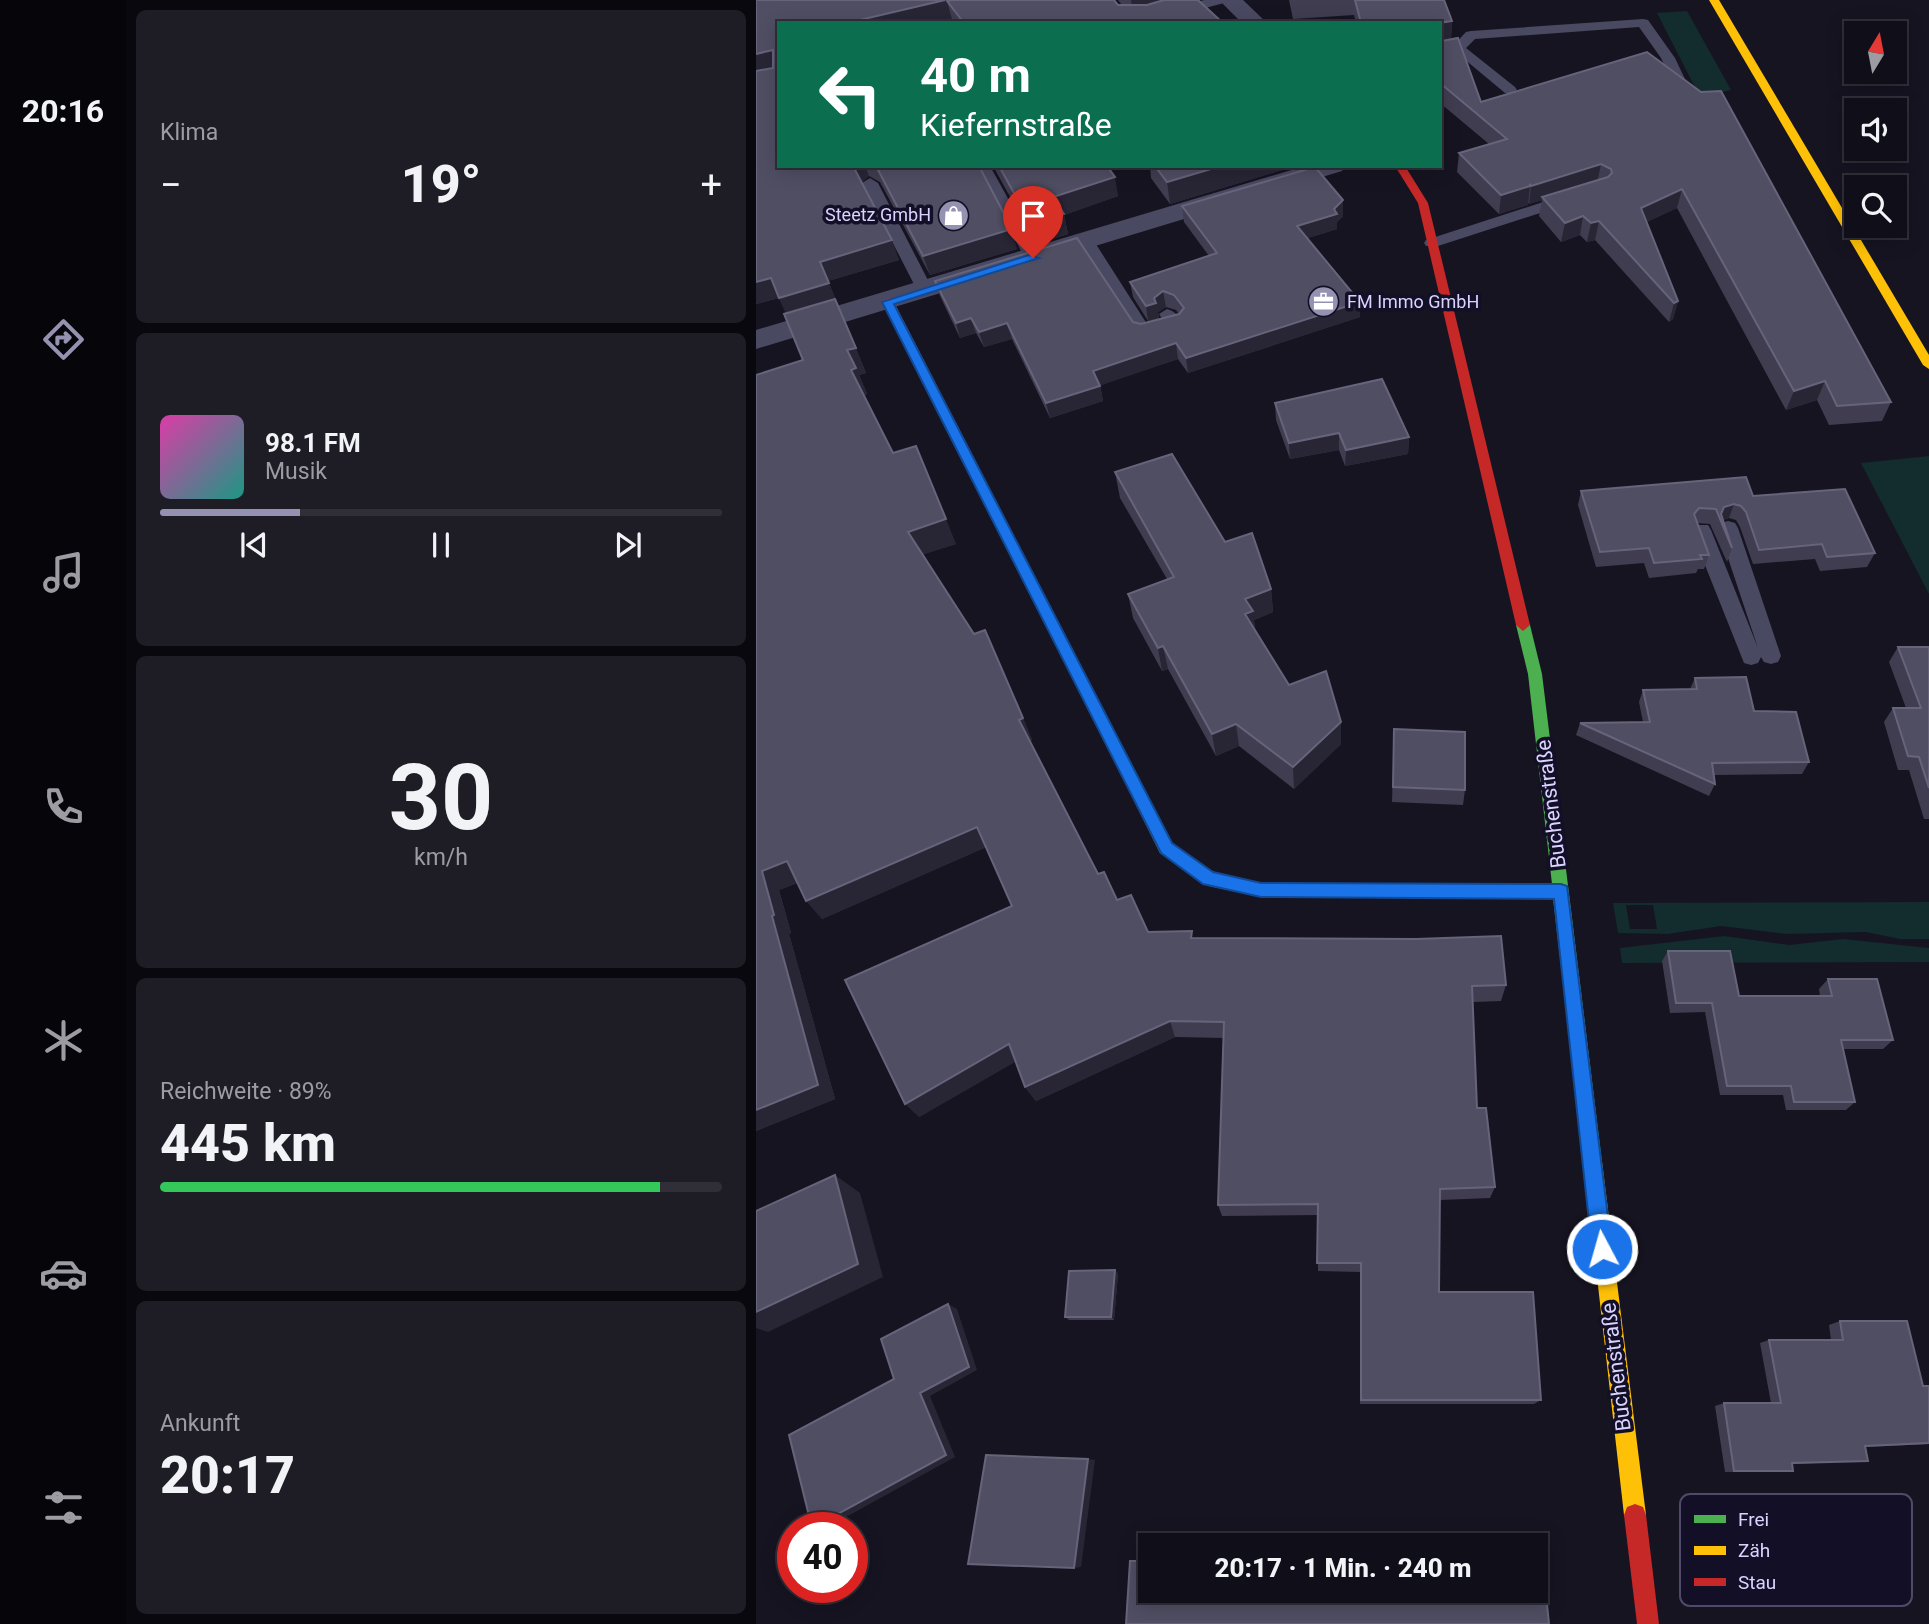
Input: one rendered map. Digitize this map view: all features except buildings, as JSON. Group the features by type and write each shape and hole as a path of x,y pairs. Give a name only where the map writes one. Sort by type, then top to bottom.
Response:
{"street":[{"path":"1230,0 1253,21"},
{"path":"1714,0 1929,365"},
{"path":"756,341 1327,168"},
{"name":"Buchenstraße","path":"1400,168 1423,203 1535,674 1648,1624"},
{"path":"888,302 1166,848 1209,878 1261,890 1561,891"}],"lane":[{"path":"1128,20 1219,0"},
{"path":"1510,90 1449,49 1471,35 1643,23 1668,58 1685,94"},
{"path":"983,168 1033,258"},
{"path":"870,183 925,290"},
{"path":"1432,243 1585,194"},
{"path":"1086,241 1143,331 1174,323 1167,314"},
{"path":"1728,528 1761,657"},
{"path":"1701,530 1761,657"}],"green space":[{"path":"1687,11 1731,90 1700,97 1657,13"},
{"path":"1929,456 1929,594 1861,463"},
{"path":"1929,902 1929,939 1900,939 1866,932 1787,934 1721,926 1668,934 1618,933 1613,903","holes":["1626,905 1653,905 1657,929 1630,929"]},
{"path":"1724,936 1789,945 1843,939 1929,948 1929,962 1622,963 1620,948"}],"traffic: fast":[{"path":"1523,625 1535,674 1593,1162"},
{"path":"1319,890 1561,891"}],"traffic: slow":[{"path":"1714,0 1929,365"},
{"path":"1088,694 1166,848 1209,879 1261,890 1319,890"},
{"path":"1593,1162 1635,1515"}],"traffic: jam":[{"path":"1401,168 1423,203 1523,625"},
{"path":"888,302 1088,694"},
{"path":"1635,1515 1648,1624"}],"place":[{"name":"Steetz GmbH","path":"954,215"},
{"name":"FM Immo GmbH","path":"1324,302"}],"route":[{"path":"1033,258 888,302 1166,848 1209,878 1261,890 1561,891 1602,1249"}]}
